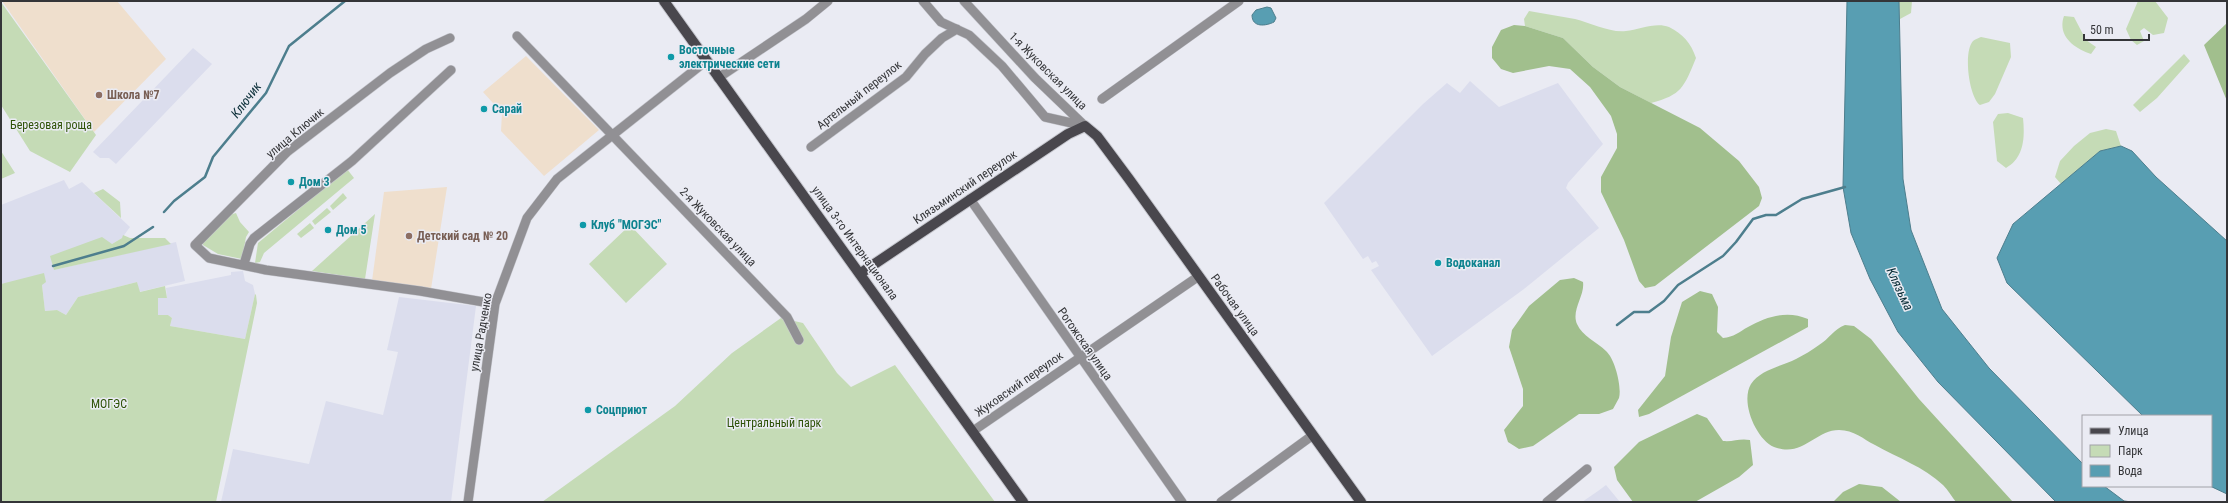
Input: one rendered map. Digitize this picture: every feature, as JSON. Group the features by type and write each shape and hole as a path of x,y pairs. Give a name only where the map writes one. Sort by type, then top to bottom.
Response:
{"main road":[{"name":"улица 3-го Интернационала","path":"664,1 718,78 861,273 1023,502"},
{"name":"Клязьминский переулок","path":"861,273 1068,134 1085,126"},
{"name":"Рабочая улица","path":"1085,126 1097,136 1361,502"}],"street":[{"path":"718,78 806,19 828,1"},
{"name":"1-я Жуковская улица","path":"923,1 941,22 969,35 1002,66 1045,118 1085,126"},
{"name":"1-я Жуковская улица","path":"964,1 1035,78 1085,126"},
{"path":"1102,99 1239,1"},
{"name":"Артельный переулок","path":"811,147 906,76 925,54 942,38 957,29"},
{"name":"2-я Жуковская улица","path":"517,36 787,317 799,340"},
{"name":"улица Ключик","path":"450,38 426,49 390,73 286,152 194,245 209,258 244,264 266,270 426,292 496,304"},
{"name":"улица Радченко","path":"468,502 496,304 527,218 557,180 706,61"},
{"path":"244,264 250,244 254,238 352,161 451,70"},
{"name":"Рогожская улица","path":"970,199 1079,357 1182,502"},
{"name":"Жуковский переулок","path":"973,431 1199,276"},
{"path":"1221,502 1313,435"},
{"path":"1548,502 1587,469"}],"shaded area":[{"name":"Школа №7","path":"2,1 117,1 166,59 94,132"},
{"path":"193,48 212,64 116,164 109,158 100,158 93,152"},
{"path":"526,56 599,130 544,176 501,131 502,113 483,92"},
{"path":"1470,81 1499,107 1558,83 1603,144 1568,183 1566,188 1599,228 1524,289 1432,356 1371,270 1379,266 1376,261 1372,263 1368,256 1363,259 1324,203 1423,104 1447,83 1460,93"},
{"path":"64,180 69,189 82,182 130,227 122,238 112,244 54,270 176,242 185,281 139,292 137,282 78,297 66,315 57,310 45,311 42,285 18,281 1,284 1,205"},
{"name":"Детский сад № 20","path":"447,187 431,289 372,281 384,192"},
{"path":"243,271 245,281 253,285 255,294 245,339 170,326 172,318 168,315 158,315 158,298 167,298 166,288 231,275 231,272"},
{"path":"399,297 476,306 451,502 221,502 233,449 309,464 326,401 383,415 398,352 387,350"},
{"path":"1606,485 1620,502 1582,502 1598,491"}],"green space":[{"path":"1899,1 1912,1 1911,13 1900,19"},
{"path":"2138,1 2155,1 2168,18 2164,33 2153,35 2144,28 2140,31 2144,41 2137,45 2131,40 2126,29"},
{"name":"Березовая роща","path":"1,2 96,135 70,172 30,151 1,105"},
{"path":"1529,11 1575,19 1614,31 1626,31 1658,25 1669,27 1686,40 1692,48 1696,58 1685,83 1676,93 1651,103 1620,87 1593,67 1563,38 1525,26 1524,19"},
{"path":"2064,16 2074,17 2086,40 2096,47 2091,54 2073,45 2068,40 2063,30 2062,23"},
{"path":"2227,23 2227,101 2204,45"},
{"path":"1514,25 1525,26 1563,38 1593,67 1620,87 1700,128 1739,161 1759,187 1762,198 1759,206 1655,286 1645,288 1639,281 1624,240 1601,192 1601,177 1617,148 1617,134 1611,116 1590,87 1570,69 1549,66 1513,73 1501,69 1492,58 1492,47 1501,30"},
{"path":"1981,37 2010,43 2011,57 1995,94 1989,102 1980,105 1976,100 1970,84 1968,55 1973,41"},
{"path":"2184,54 2190,61 2157,98 2140,112 2133,105"},
{"path":"2008,113 2023,118 2024,133 2022,147 2017,159 2006,168 1997,161 1993,122 1998,114"},
{"path":"2106,129 2116,131 2121,146 2100,151 2061,184 2055,177 2060,161 2074,146 2090,133"},
{"path":"1,151 15,173 1,179"},
{"path":"347,169 354,178 264,253 260,262 255,263 258,243"},
{"path":"103,189 120,202 121,218 94,193"},
{"path":"343,193 347,198 333,210 330,206"},
{"path":"327,208 331,212 315,225 312,221"},
{"path":"236,213 240,222 249,232 246,237 242,259 218,254 203,245 203,242 229,215"},
{"path":"375,214 365,279 312,271"},
{"path":"310,223 314,228 301,238 297,234"},
{"path":"630,225 667,264 626,303 589,264"},
{"path":"123,235 130,238 165,238 171,244 54,270 50,256 102,237 112,244 122,238"},
{"name":"МОГЭС","path":"44,273 46,282 42,285 45,311 57,310 66,315 78,297 137,282 140,292 165,286 167,298 158,298 158,315 168,315 172,318 170,326 245,339 255,294 256,295 257,303 216,502 1,502 1,284"},
{"path":"1574,278 1583,282 1576,314 1577,324 1582,332 1606,351 1612,360 1620,387 1619,398 1613,409 1599,414 1579,414 1533,446 1519,449 1508,442 1504,430 1523,406 1523,389 1509,347 1512,330 1529,306 1560,280"},
{"path":"1700,291 1712,294 1718,307 1717,332 1723,338 1733,335 1770,317 1785,315 1800,316 1808,319 1808,327 1649,414 1639,417 1638,410 1665,376 1671,337 1682,302"},
{"name":"Центральный парк","path":"781,318 803,323 837,373 851,387 895,365 995,502 542,502 675,406 732,353"},
{"path":"1845,325 1854,326 1871,339 1919,399 2013,502 1956,502 1947,489 1928,473 1858,435 1844,430 1831,431 1793,449 1774,447 1767,443 1756,428 1749,410 1747,400 1751,384 1760,375 1811,351"},
{"path":"1697,414 1707,418 1723,441 1743,439 1750,440 1753,465 1739,477 1695,502 1633,502 1617,480 1614,467 1639,442"},
{"path":"1859,484 1882,487 1901,502 1833,502 1843,492"}],"water":[{"name":"Клязьма","path":"1847,1 1899,1 1903,179 1911,230 1942,309 1989,368 2082,463 2082,487 2105,487 2124,501 2132,502 2056,502 1938,382 1898,332 1870,279 1851,233 1843,187"},
{"path":"1267,7 1271,8 1276,18 1274,22 1260,25 1254,22 1252,15 1256,10"},
{"path":"2121,146 2132,151 2156,177 2227,241 2227,494 2212,487 2212,415 2142,415 2007,283 1997,258 2013,224 2100,151"}],"waterway":[{"name":"Ключик","path":"164,212 174,201 205,177 213,157 266,93 289,46 345,1"},
{"path":"1617,325 1634,312 1649,312 1664,301 1678,285 1723,256 1736,242 1753,219 1766,215 1776,215 1802,199 1845,187"},
{"name":"Ключик","path":"53,266 124,246 153,227"}],"place":[{"name":"Восточные электрические сети","path":"671,57"},
{"name":"Школа №7","path":"99,95"},
{"name":"Сарай","path":"484,109"},
{"name":"Дом 3","path":"291,182"},
{"name":"Клуб \"МОГЭС\"","path":"583,225"},
{"name":"Дом 5","path":"328,230"},
{"name":"Детский сад № 20","path":"409,236"},
{"name":"Водоканал","path":"1438,263"},
{"name":"Соцприют","path":"588,410"}]}
